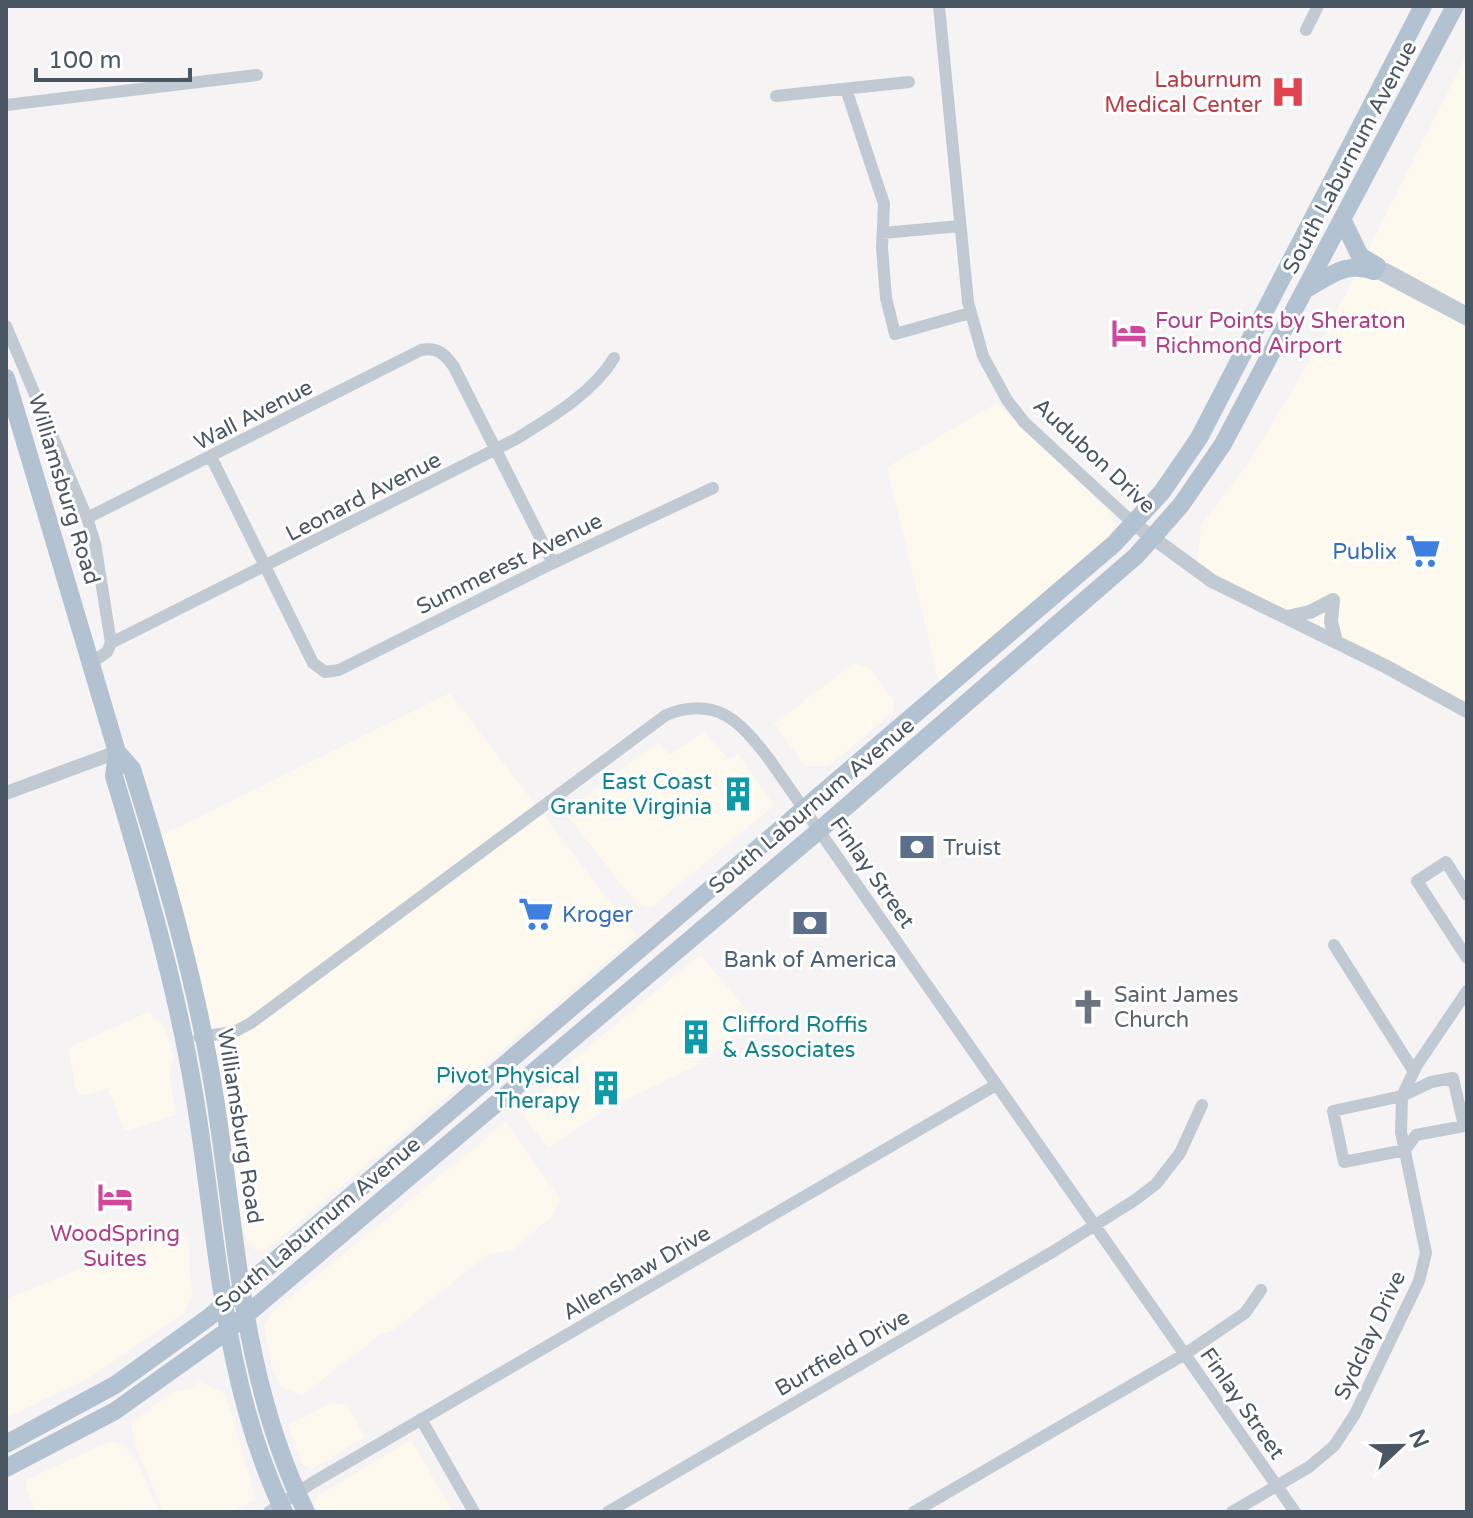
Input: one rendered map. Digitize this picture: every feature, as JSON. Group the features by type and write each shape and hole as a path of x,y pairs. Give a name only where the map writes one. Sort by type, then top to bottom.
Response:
{"main road":[{"name":"South Laburnum Avenue","path":"6,1444 115,1385 223,1305 805,810 1134,524 1175,475 1208,422 1423,6"},
{"name":"South Laburnum Avenue","path":"6,1468 115,1411 227,1331 1114,577 1153,537 1213,460 1455,6"},
{"path":"1343,221 1355,250 1376,268"},
{"path":"1306,290 1344,267 1360,265 1376,268"},
{"name":"Williamsburg Road","path":"6,378 117,752 114,776 155,913 184,1039 227,1331 251,1429 278,1510"},
{"name":"Williamsburg Road","path":"117,752 132,769 178,925 204,1037 245,1316 265,1408 306,1512"}],"street":[{"name":"Audubon Drive","path":"939,6 970,313 983,356 1007,400 1041,438 1134,524 1212,581 1336,641 1467,711"},
{"path":"1306,30 1318,6"},
{"path":"6,105 257,75"},
{"path":"776,96 909,82"},
{"path":"846,89 884,204 886,298 895,334 970,313"},
{"path":"883,233 960,226"},
{"path":"1376,268 1467,313"},
{"path":"1376,268 1467,320"},
{"path":"6,326 87,518 95,543 111,643"},
{"name":"Wall Avenue","path":"87,518 421,350 438,350 454,367 495,450"},
{"name":"Leonard Avenue","path":"91,663 107,652 111,643 266,568 545,422 598,380 614,358"},
{"path":"495,450 553,563"},
{"path":"211,457 266,568"},
{"name":"Summerest Avenue","path":"266,568 313,663 322,671 339,670 553,563 713,488"},
{"path":"1287,617 1310,612 1333,600 1331,629 1336,641"},
{"name":"Finlay Street","path":"184,1039 234,1032 251,1023 653,723 678,710 706,708 740,723 819,829 1295,1512"},
{"path":"6,793 117,752"},
{"path":"1467,895 1446,862 1417,881 1467,958"},
{"path":"1334,945 1413,1070"},
{"name":"Sydclay Drive","path":"1232,1512 1277,1488 1319,1460 1341,1436 1419,1281 1426,1253 1405,1150 1402,1096 1413,1070 1467,991"},
{"path":"1453,1078 1464,1126 1416,1135 1405,1150 1344,1162 1333,1111 1402,1096 1431,1082 1453,1078"},
{"name":"Allenshaw Drive","path":"278,1510 296,1493 421,1419 996,1085"},
{"name":"Burtfield Drive","path":"608,1512 1095,1226 1156,1184 1180,1153 1202,1105"},
{"path":"914,1512 1185,1354 1245,1313 1261,1290"},
{"path":"421,1419 474,1512"}],"shaded area":[{"path":"1467,54 1467,711 1197,571 1201,525 1248,464 1326,333"},
{"path":"997,403 1111,513 1115,526 1109,536 939,683 887,467"},
{"path":"854,663 869,668 894,701 893,712 829,766 805,766 774,724"},
{"path":"450,693 636,936 266,1250 257,1252 247,1241 202,1041 150,841"},
{"path":"704,731 729,760 738,754 773,803 771,808 652,907 644,907 636,903 565,813 658,742 670,755"},
{"path":"700,955 754,1018 697,1065 603,1111 549,1148 519,1112 571,1068 568,1064"},
{"path":"148,1012 163,1024 174,1056 169,1073 176,1115 125,1131 108,1089 82,1096 77,1093 68,1048"},
{"path":"506,1122 560,1199 552,1216 513,1250 487,1255 392,1331 381,1334 303,1395 282,1387 273,1370 264,1326 272,1312"},
{"path":"166,1234 188,1237 192,1296 184,1313 89,1378 6,1418 6,1299"},
{"path":"198,1381 223,1392 228,1402 256,1500 230,1512 163,1512 136,1446 131,1423 173,1392 194,1388"},
{"path":"331,1403 347,1405 365,1437 312,1469 303,1465 288,1425"},
{"path":"411,1440 453,1512 318,1512 314,1504 317,1496"},
{"path":"111,1441 122,1444 136,1459 159,1512 36,1512 26,1487 28,1479"}],"place":[{"name":"Laburnum Medical Center","path":"1288,92"},
{"name":"Four Points by Sheraton Richmond Airport","path":"1129,333"},
{"name":"Publix","path":"1423,551"},
{"name":"East Coast Granite Virginia","path":"738,794"},
{"name":"Truist","path":"917,847"},
{"name":"Kroger","path":"536,914"},
{"name":"Bank of America","path":"810,923"},
{"name":"Saint James Church","path":"1088,1007"},
{"name":"Clifford Roffis & Associates","path":"696,1037"},
{"name":"Pivot Physical Therapy","path":"606,1088"},
{"name":"WoodSpring Suites","path":"115,1197"}]}
